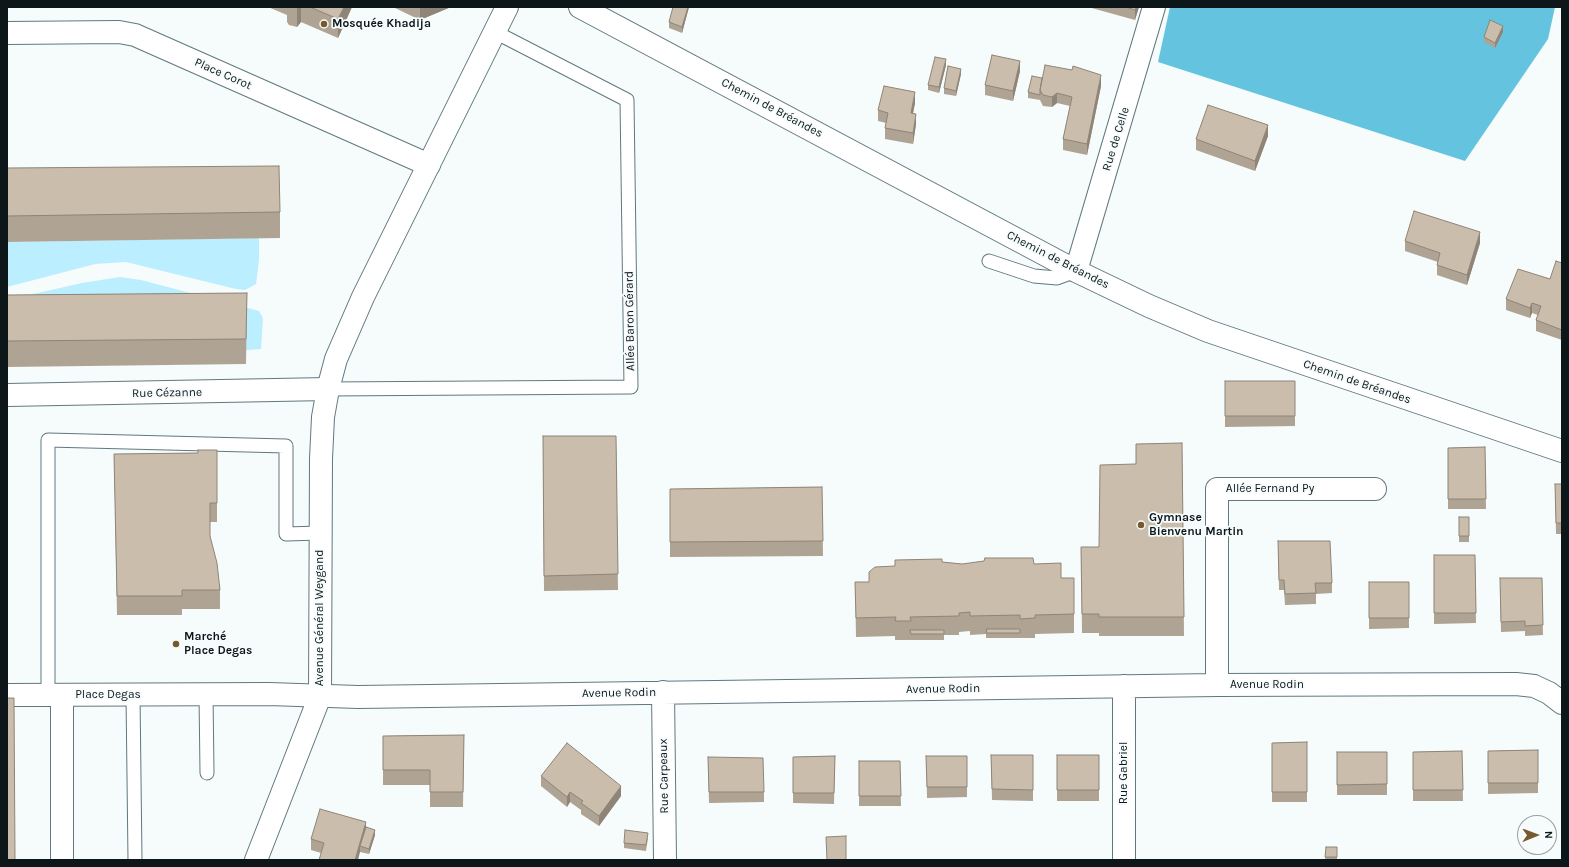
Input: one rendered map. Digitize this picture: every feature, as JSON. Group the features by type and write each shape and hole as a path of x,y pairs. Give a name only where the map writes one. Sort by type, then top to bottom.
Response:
{"street":[{"name":"Avenue Général Weygand","path":"256,860 320,696 321,459 323,417 328,389 336,359 352,321 507,7"},
{"name":"Chemin de Bréandes","path":"580,7 1076,271 1149,306 1208,331 1562,451"},
{"name":"Rue de Celle","path":"1076,271 1154,7"},
{"name":"Place Corot","path":"7,32 119,32 135,35 429,165"},
{"name":"Rue Cézanne","path":"7,395 328,389"},
{"name":"Allée Fernand Py","path":"1217,686 1217,490 1375,489"},
{"name":"Avenue Rodin","path":"320,696 1124,686 1516,684 1534,686 1549,693 1562,703"},
{"name":"Rue Gabriel","path":"1124,686 1124,860"},
{"name":"Rue Carpeaux","path":"663,692 665,860"},
{"name":"Place Degas","path":"62,860 55,695 206,694 320,696"},
{"path":"7,695 55,695"}],"lane":[{"name":"Allée Baron Gérard","path":"328,389 631,387 627,100 495,32"},
{"path":"989,261 1034,276 1057,278 1076,271"},
{"path":"55,695 48,440 286,446 286,534 320,533"},
{"path":"206,694 207,773"},
{"path":"133,695 135,860"}],"shaded area":[{"path":"1170,7 1555,7 1548,39 1465,161 1158,62"},
{"path":"259,238 259,260 256,284 245,290 126,262 95,264 7,287 7,242"},
{"path":"120,277 141,280 259,311 263,318 261,349 246,350 7,300 82,283"}],"building":[{"path":"310,7 344,7 338,19"},
{"path":"673,7 688,7 682,27 669,22"},
{"path":"1126,7 1136,7 1135,10"},
{"path":"1490,20 1503,26 1495,43 1484,37"},
{"path":"992,55 1020,61 1013,91 985,85"},
{"path":"935,57 946,59 939,87 928,85"},
{"path":"1045,65 1072,70 1073,66 1101,75 1087,144 1063,139 1072,97 1057,93 1052,97 1043,95 1040,90"},
{"path":"948,66 961,69 956,91 944,88"},
{"path":"1032,76 1042,78 1040,95 1028,92"},
{"path":"884,86 915,92 911,113 916,114 913,133 885,128 888,113 878,110"},
{"path":"1208,105 1268,125 1255,161 1196,139"},
{"path":"279,166 280,212 7,216 7,168"},
{"path":"1414,211 1480,232 1467,275 1437,265 1440,253 1405,241"},
{"path":"1556,261 1562,263 1562,330 1536,320 1541,306 1532,303 1530,308 1506,299 1518,269 1550,279"},
{"path":"247,293 246,339 7,341 7,295"},
{"path":"1225,381 1295,381 1295,416 1225,416"},
{"path":"543,436 616,436 618,574 544,576"},
{"name":"Gymnase Bienvenu Martin","path":"1182,443 1184,617 1099,617 1099,614 1082,614 1081,547 1099,547 1100,465 1136,464 1136,444"},
{"path":"1485,447 1486,499 1448,499 1448,448"},
{"path":"198,450 217,450 217,503 210,503 210,536 217,563 220,590 182,590 182,596 117,596 114,454 198,453"},
{"path":"1555,484 1562,484 1562,523 1556,523"},
{"path":"822,487 823,541 670,542 670,489"},
{"path":"1459,517 1469,517 1469,536 1459,536"},
{"path":"1278,541 1330,541 1332,583 1315,583 1316,593 1285,594 1284,580 1279,580"},
{"path":"1434,555 1475,555 1476,613 1434,613"},
{"path":"985,558 1033,558 1034,564 1061,563 1061,578 1074,578 1074,614 1035,615 1035,618 1020,619 1020,615 970,616 970,612 959,613 959,616 910,617 911,621 895,621 896,617 856,618 855,582 869,582 869,572 875,567 895,566 895,560 942,559 942,562 962,564 984,561"},
{"path":"1500,578 1542,578 1543,625 1525,626 1525,621 1501,622"},
{"path":"1369,582 1409,582 1409,618 1369,618"},
{"path":"987,629 1020,629 1020,633 986,633"},
{"path":"910,630 944,630 944,634 911,634"},
{"path":"7,698 14,698 15,860 7,860"},
{"path":"464,735 463,792 430,792 430,770 383,770 383,736"},
{"path":"1307,742 1307,792 1272,792 1272,743"},
{"path":"567,743 621,786 599,816 581,803 583,801 570,792 567,797 541,776"},
{"path":"1538,750 1538,783 1488,783 1488,751"},
{"path":"1462,751 1463,790 1413,790 1413,752"},
{"path":"1337,752 1387,752 1387,784 1337,785"},
{"path":"991,755 1033,755 1033,790 992,789"},
{"path":"1057,755 1099,755 1099,790 1057,790"},
{"path":"835,756 834,793 793,793 793,757"},
{"path":"926,756 967,756 967,787 927,787"},
{"path":"708,757 763,758 764,792 709,792"},
{"path":"859,761 900,761 901,796 859,796"},
{"path":"320,809 366,822 355,860 319,860 324,843 311,839"},
{"path":"366,827 375,830 369,849 360,846"},
{"path":"625,830 648,833 646,845 624,843"},
{"path":"846,836 846,860 827,860 826,837"},
{"path":"1326,847 1337,847 1337,857 1325,857"}],"place":[{"name":"Mosquée Khadija","path":"324,24"},
{"name":"Gymnase Bienvenu Martin","path":"1141,525"},
{"name":"Marché Place Degas","path":"176,644"}]}
